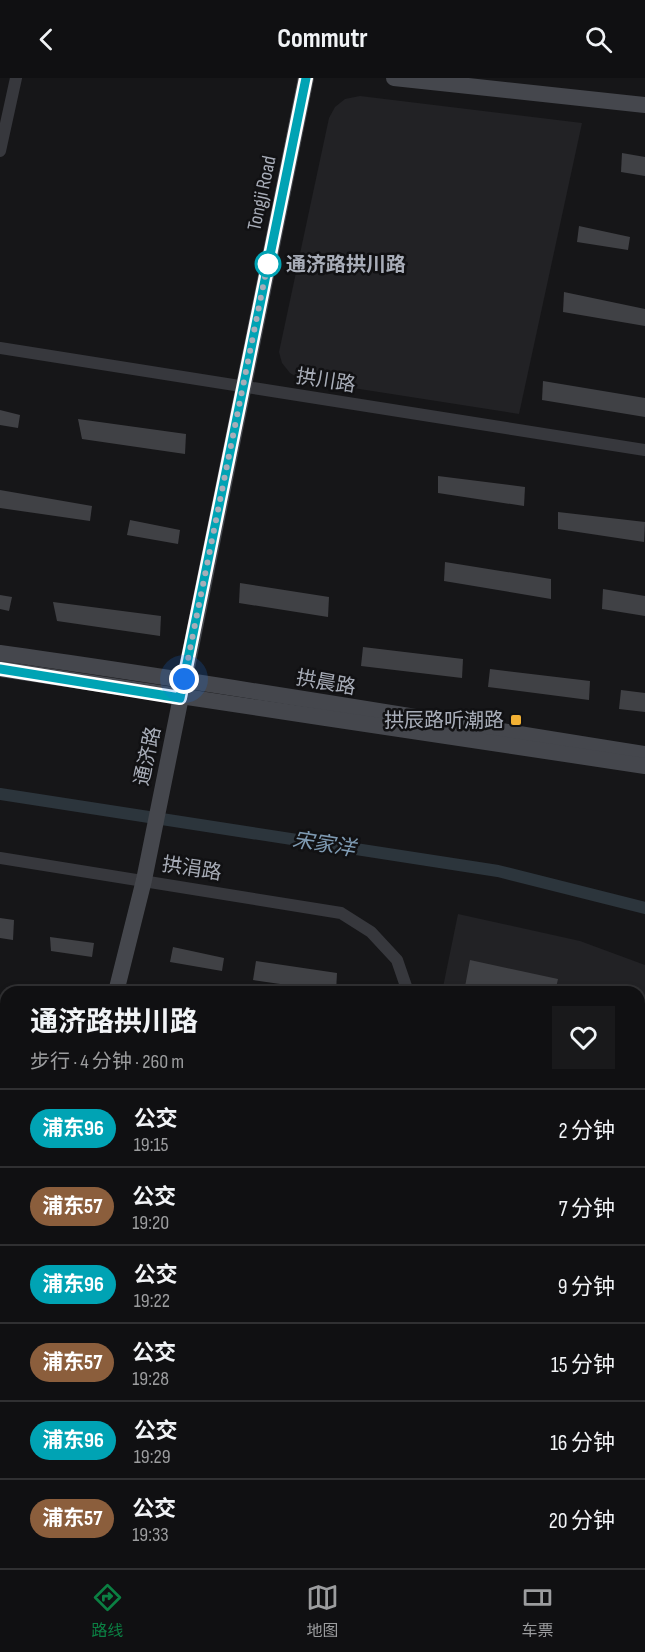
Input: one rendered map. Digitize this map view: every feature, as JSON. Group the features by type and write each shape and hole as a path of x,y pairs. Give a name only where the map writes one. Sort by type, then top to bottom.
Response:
{"street":[{"path":"0,151 16,78"},
{"name":"Tongji Road","path":"243,386 306,78"},
{"path":"394,78 645,105"},
{"name":"拱川路","path":"0,348 645,450"},
{"name":"通济路","path":"118,986 144,880 243,386"},
{"name":"拱晨路","path":"0,653 184,679 386,714 645,754"},
{"name":"拱晨路","path":"0,669 180,698 645,766"},
{"name":"拱涓路","path":"0,858 341,913 371,933 396,960 406,986"}],"shaded area":[{"path":"360,96 582,123 519,414 302,380 290,373 282,363 279,352 329,118 335,107 345,99"},
{"path":"458,914 580,941 645,965 645,986 443,986"}],"building":[{"path":"622,153 645,157 645,176 621,172"},
{"path":"579,226 630,237 628,250 577,242"},
{"path":"564,292 645,309 645,326 563,312"},
{"path":"543,381 645,398 645,417 542,400"},
{"path":"0,410 20,415 18,428 0,425"},
{"path":"78,419 186,434 185,454 82,439"},
{"path":"438,476 525,487 524,506 438,493"},
{"path":"0,490 92,506 90,521 0,508"},
{"path":"558,512 645,522 644,542 558,529"},
{"path":"130,520 180,530 178,544 127,535"},
{"path":"445,562 551,579 551,599 444,581"},
{"path":"240,583 329,597 328,617 239,603"},
{"path":"603,589 645,596 645,616 602,609"},
{"path":"0,595 12,597 9,611 0,609"},
{"path":"53,602 161,616 160,636 57,621"},
{"path":"363,647 463,659 462,678 361,666"},
{"path":"490,669 590,681 589,700 488,687"},
{"path":"621,690 645,693 645,712 619,709"},
{"path":"0,918 14,920 13,940 0,938"},
{"path":"50,937 94,943 92,957 51,951"},
{"path":"173,947 224,958 222,971 170,962"},
{"path":"470,960 558,979 556,986 465,986"},
{"path":"256,961 337,973 336,986 294,986 253,980"}],"waterway":[{"name":"宋家洋","path":"0,794 498,871 645,908"}],"bus line":[{"name":"浦东96","path":"0,669 180,698 306,78"}],"place":[{"name":"通济路拱川路","path":"268,264"},
{"name":"拱辰路听潮路","path":"516,720"}],"route":[{"path":"184,679 268,262 268,264"}]}
